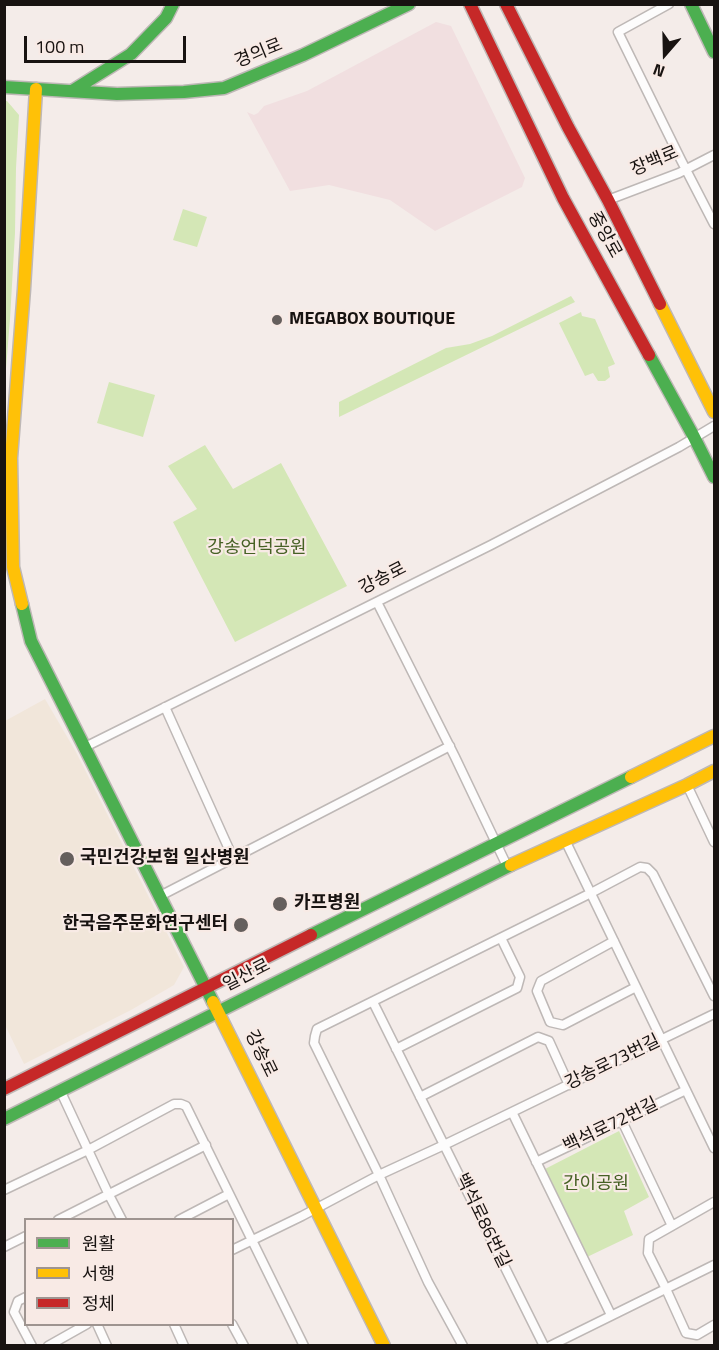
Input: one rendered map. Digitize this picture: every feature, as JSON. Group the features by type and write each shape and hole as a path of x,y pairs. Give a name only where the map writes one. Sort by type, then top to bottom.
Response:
{"main road":[{"path":"72,91 131,54 166,18 173,4"},
{"name":"경의로","path":"4,87 117,94 224,88 303,55 409,4"},
{"name":"중앙로","path":"470,4 563,198 714,477"},
{"name":"중앙로","path":"506,4 573,137 608,200 714,412"},
{"path":"691,4 714,52"},
{"name":"강송로","path":"36,89 11,458 13,567 31,641 218,1010 384,1346"},
{"name":"일산로","path":"4,1089 714,736"},
{"name":"일산로","path":"4,1119 507,866 714,771"}],"street":[{"path":"669,4 618,32 714,224"},
{"name":"장백로","path":"608,200 687,169 714,155"},
{"path":"694,437 714,426"},
{"name":"강송로","path":"85,747 377,602 669,453 694,437"},
{"path":"377,602 450,746 507,866"},
{"path":"165,707 232,858"},
{"path":"160,896 450,746"},
{"path":"687,785 714,842"},
{"path":"565,840 714,1148"},
{"path":"463,1346 428,1282 379,1175 314,1043 317,1029 640,867 647,868 653,874 714,996"},
{"path":"396,1049 517,988 520,977 504,936"},
{"path":"614,941 541,981 537,992 550,1022 562,1025 636,987"},
{"name":"백석로86번길","path":"373,1002 544,1346"},
{"name":"강송로73번길","path":"234,1249 379,1175 714,1014"},
{"path":"420,1097 538,1037 549,1041 569,1085"},
{"path":"60,1090 121,1218"},
{"name":"백석로72번길","path":"536,1162 686,1090"},
{"path":"4,1190 88,1150 174,1104 186,1106 304,1344"},
{"path":"512,1112 611,1316"},
{"path":"622,1121 672,1227"},
{"path":"62,1218 206,1145"},
{"path":"183,1218 229,1194"},
{"path":"714,1202 649,1239 648,1253 686,1333 696,1335 714,1325"},
{"path":"4,1247 24,1237"},
{"path":"550,1346 714,1265"},
{"path":"22,1299 14,1312 32,1346"},
{"path":"48,1346 83,1326"},
{"path":"98,1326 107,1346"},
{"path":"175,1326 184,1346"},
{"path":"233,1326 244,1346"}],"shaded area":[{"path":"436,22 451,26 525,178 522,187 435,231 390,200 329,185 290,191 247,112 254,115 264,106 307,91"},
{"name":"국민건강보험 일산병원","path":"45,699 76,752 184,967 174,985 131,1010 24,1064 5,1025 5,721"}],"green space":[{"path":"5,101 19,115 15,233 5,381"},
{"path":"183,209 207,217 197,247 173,240"},
{"path":"571,296 575,302 339,417 339,402 446,348 470,344 492,336"},
{"path":"581,312 582,316 595,319 615,364 608,367 610,377 605,381 598,381 593,373 585,376 559,323"},
{"path":"109,382 155,395 143,437 97,423"},
{"name":"강송언덕공원","path":"205,445 233,489 281,463 347,586 235,642 173,522 197,509 168,466"},
{"name":"간이공원","path":"619,1131 649,1197 624,1211 633,1235 587,1257 545,1169"}],"traffic: fast":[{"path":"72,91 131,54 166,18 173,4"},
{"path":"4,87 117,94 224,88 303,55 409,4"},
{"path":"691,4 714,52"},
{"path":"649,355 714,477"},
{"path":"22,604 31,641 213,1002"},
{"path":"311,935 631,777"},
{"path":"4,1119 511,865"}],"traffic: slow":[{"path":"22,604 13,567 11,458 36,89"},
{"path":"660,304 714,412"},
{"path":"631,777 714,736"},
{"path":"511,865 714,771"},
{"path":"213,1002 384,1346"}],"traffic: jam":[{"path":"470,4 563,198 649,355"},
{"path":"506,4 660,304"},
{"path":"4,1089 311,935"}],"place":[{"name":"MEGABOX BOUTIQUE","path":"277,320"},
{"name":"국민건강보험 일산병원","path":"67,859"},
{"name":"카프병원","path":"280,904"},
{"name":"한국음주문화연구센터","path":"241,925"}]}
